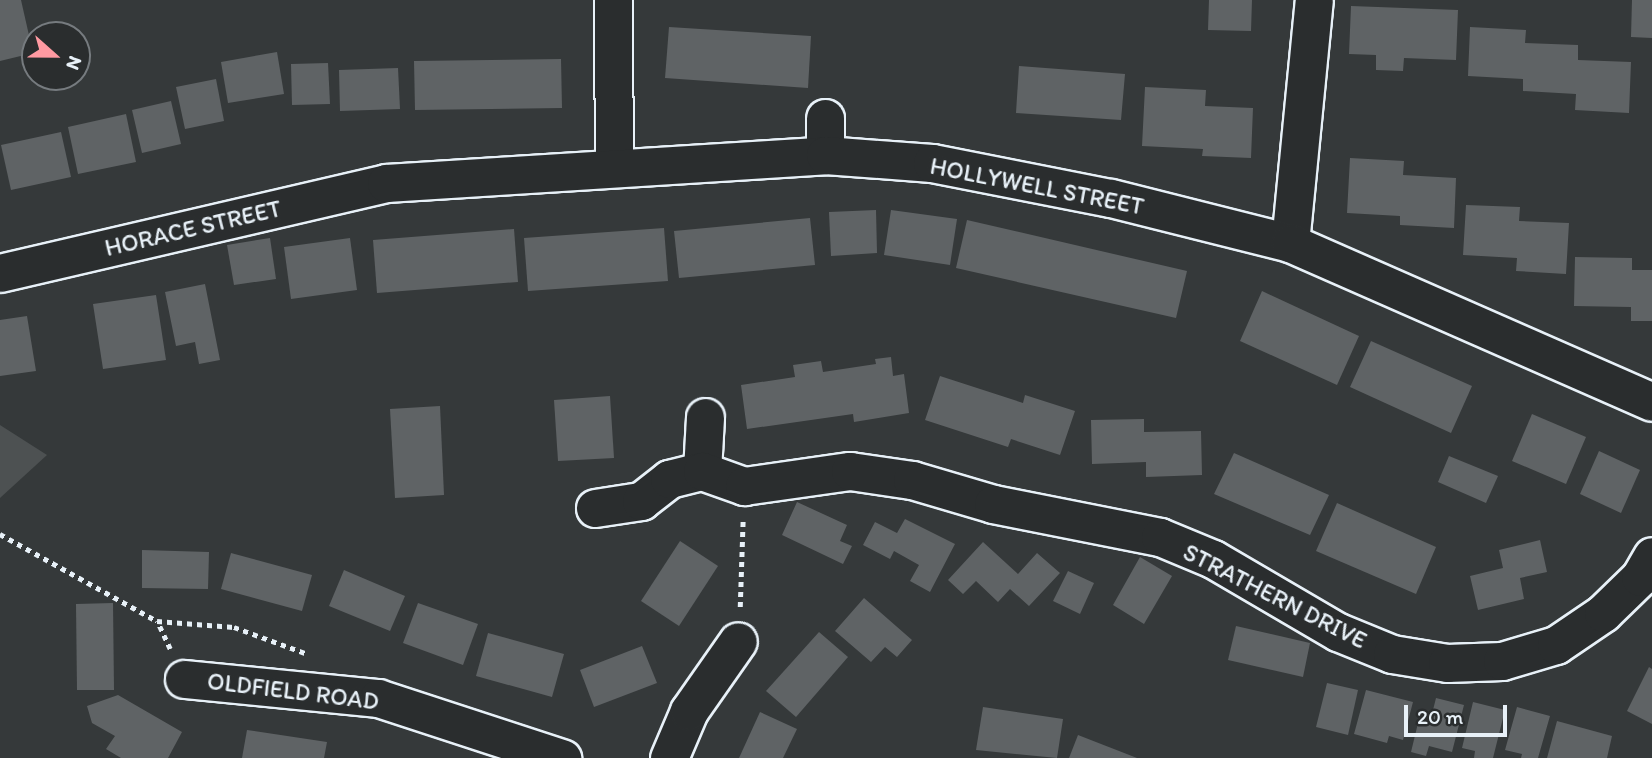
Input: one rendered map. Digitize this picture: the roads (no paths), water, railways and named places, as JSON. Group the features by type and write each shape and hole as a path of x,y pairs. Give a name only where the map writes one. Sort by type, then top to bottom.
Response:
{"street":[{"path":"613,0 614,166"},
{"path":"1290,243 1314,0"},
{"path":"825,118 825,155"},
{"name":"HOLLYWELL STREET","path":"386,183 614,166 825,155 932,163 1111,198 1290,243 1652,402"},
{"name":"HORACE STREET","path":"0,273 386,183"},
{"path":"595,508 641,501 669,479 702,471 705,416"},
{"name":"STRATHERN DRIVE","path":"702,471 744,486 850,471 1160,537 1213,559 1338,632 1392,654 1447,663 1502,661 1556,645 1603,613 1640,577 1652,556"},
{"path":"669,758 690,711 738,641"},
{"name":"OLDFIELD ROAD","path":"184,679 378,698 562,758"}]}
